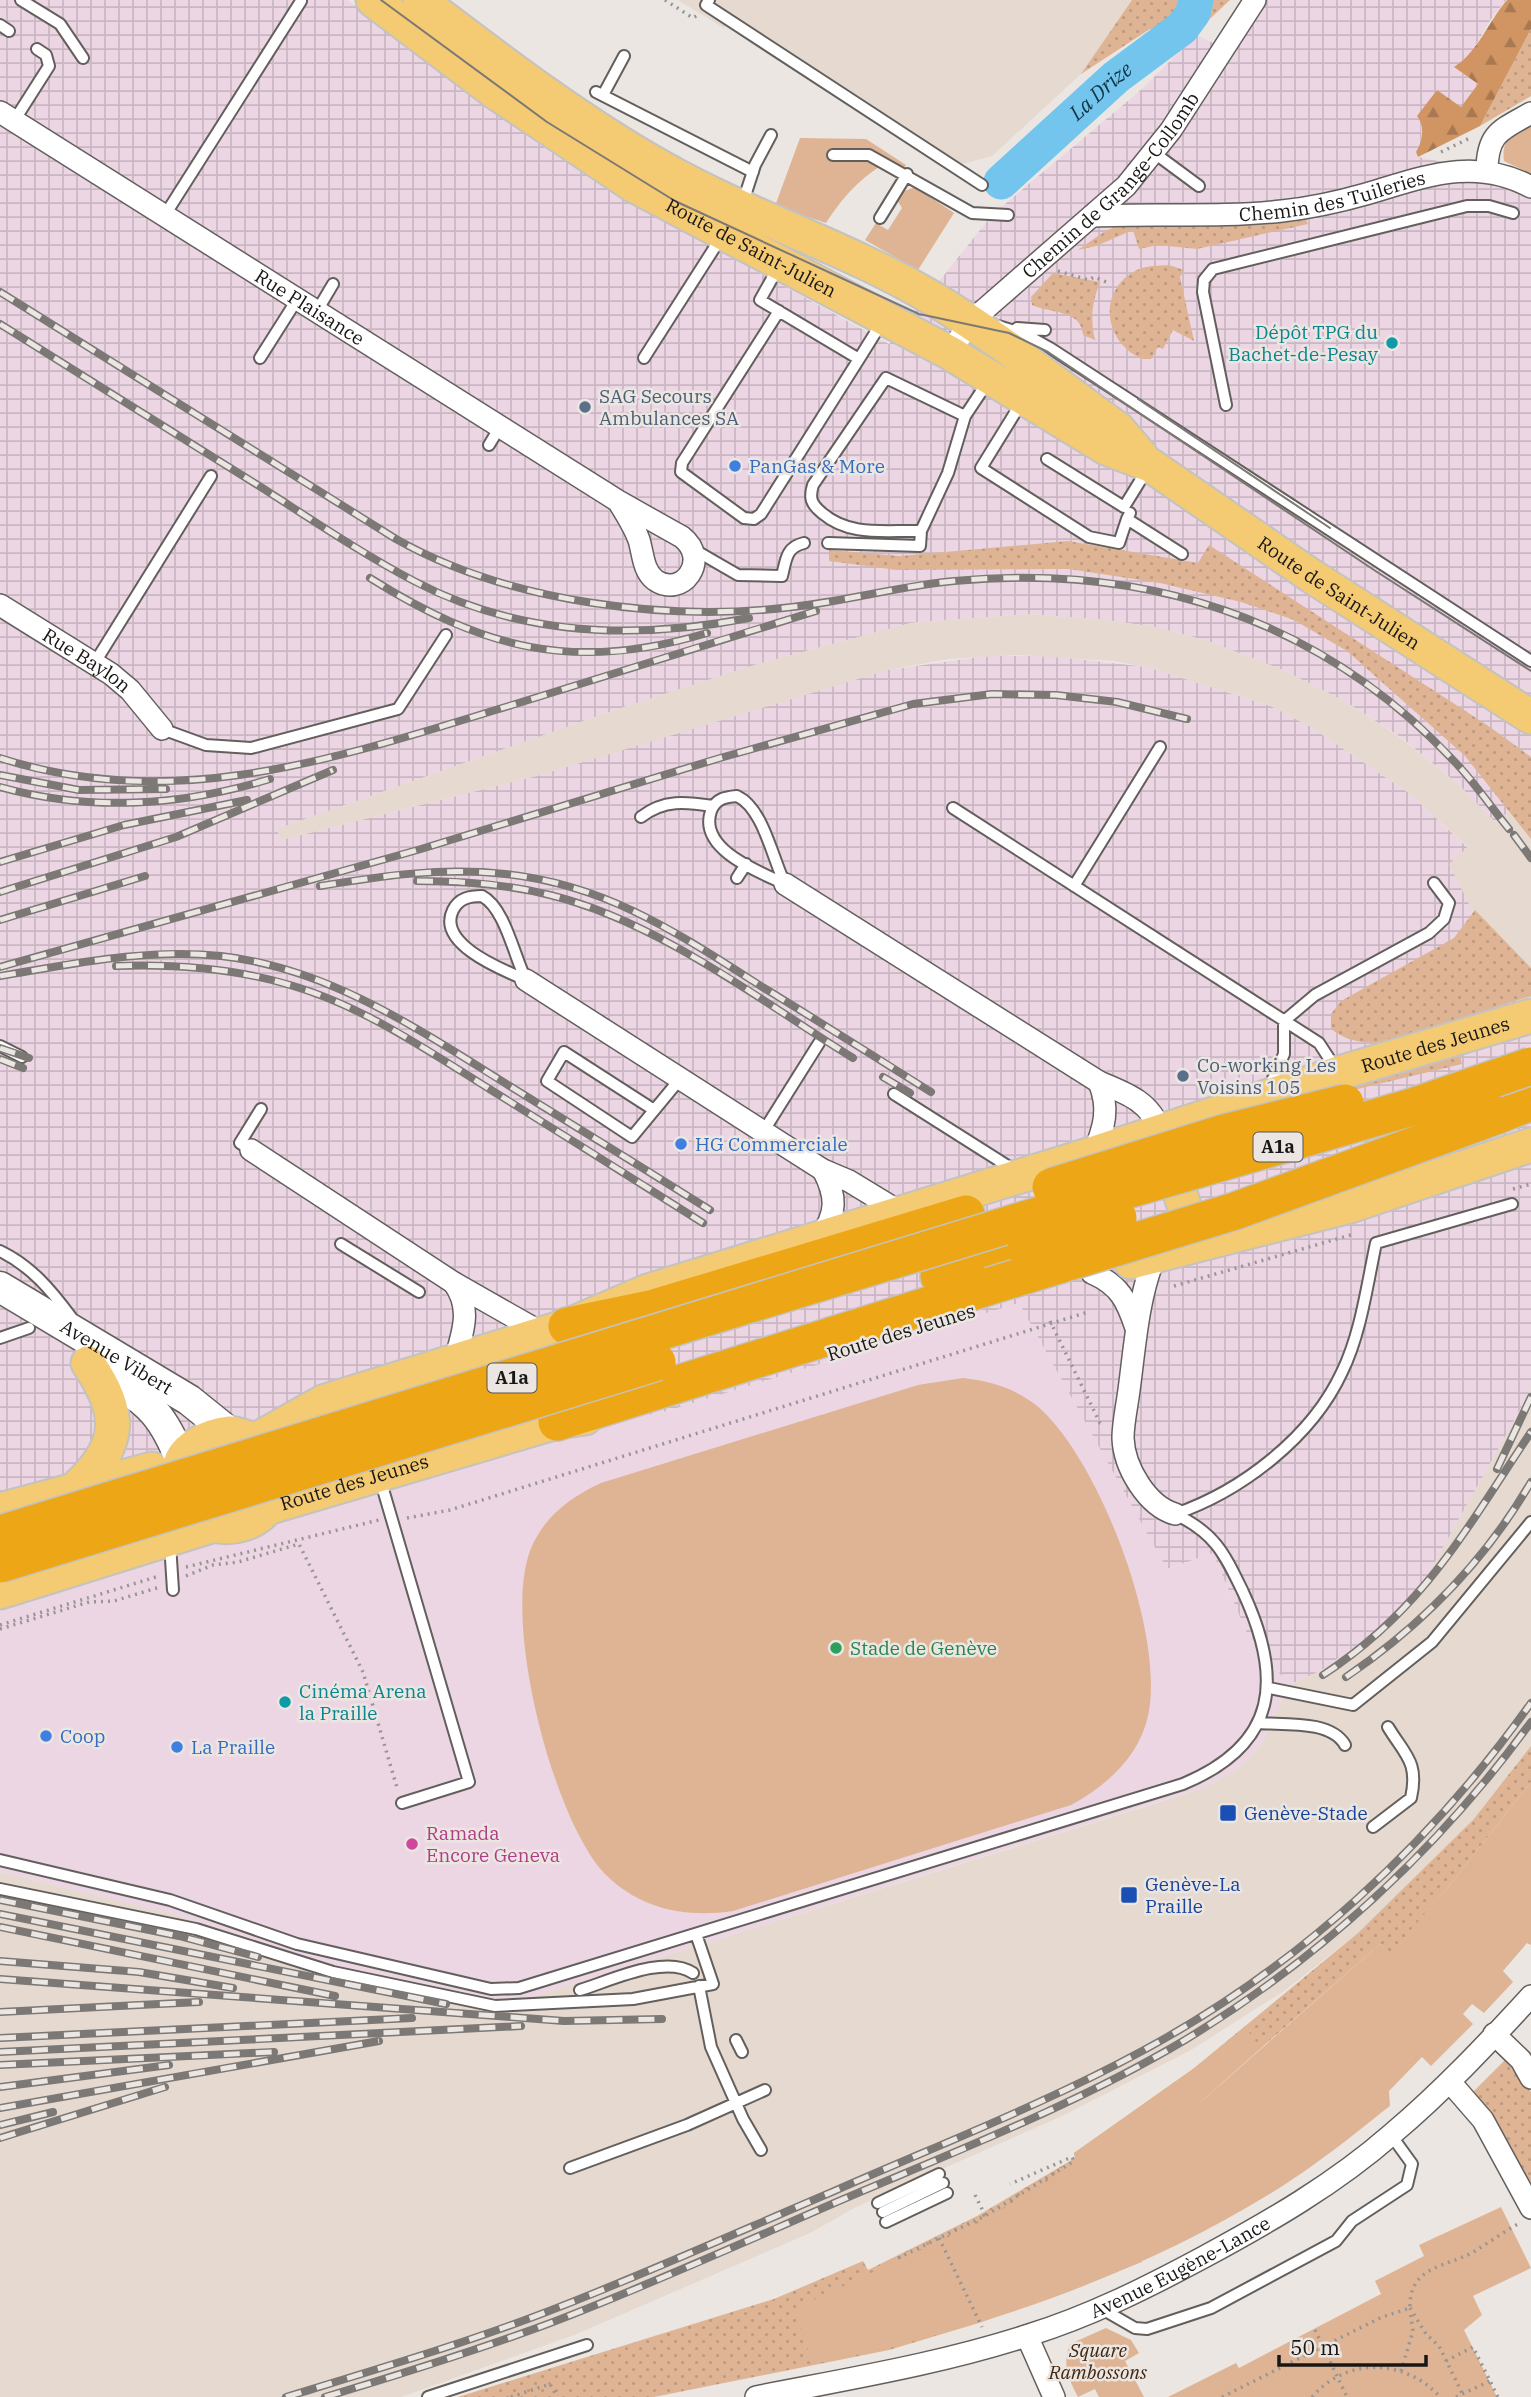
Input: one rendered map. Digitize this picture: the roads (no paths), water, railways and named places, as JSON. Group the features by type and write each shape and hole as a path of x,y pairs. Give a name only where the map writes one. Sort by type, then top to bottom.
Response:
{"highway":[{"path":"554,1329 654,1308 1236,1130 1412,1088 1531,1065"},
{"name":"A1a","path":"0,1534 1010,1224 1385,1115 1531,1065"},
{"name":"A1a","path":"0,1564 1026,1249 1214,1186 1531,1092"},
{"path":"557,1422 1235,1211 1531,1102"}],"main road":[{"name":"Route de Saint-Julien","path":"373,0 495,92 633,185 732,220 863,260 934,299 1118,429 1150,465"},
{"name":"Route de Saint-Julien","path":"420,0 527,81 617,122 664,170 732,220 780,264 885,318 990,377 1017,417 1150,465 1310,575 1531,717"},
{"name":"Route des Jeunes","path":"242,1437 323,1402 554,1329 648,1290 1094,1153 1339,1073 1531,1016"},
{"path":"1160,1131 1196,1242"},
{"name":"Route des Jeunes","path":"267,1508 379,1477 557,1422 667,1403 1196,1242 1350,1206 1531,1145"},
{"name":"Avenue Vibert","path":"0,1287 88,1352 155,1409 165,1423 181,1461"},
{"name":"Avenue Vibert","path":"7,1332 88,1352 189,1400 242,1437"},
{"path":"77,1487 106,1455 114,1422 105,1388 88,1352"},
{"path":"0,1510 181,1461 205,1439 242,1437 271,1460 275,1472 276,1484 267,1508 254,1521 240,1527 211,1525 0,1592"},
{"path":"181,1461 179,1471 183,1497 190,1509 211,1525"}],"street":[{"name":"Chemin de Grange-Collomb","path":"950,353 969,323 1035,263 1112,200 1153,152 1230,42 1255,0"},
{"path":"1531,113 1493,138 1488,146 1487,171 1531,187"},
{"name":"Rue Plaisance","path":"7,117 618,501 682,537 693,549 694,565 686,579 671,585 656,580 646,568 639,540 618,501"},
{"name":"Chemin des Tuileries","path":"1094,216 1280,211 1347,199 1437,173 1487,171"},
{"name":"Rue Baylon","path":"0,605 130,690 162,729"},
{"path":"785,884 1099,1082 1144,1104 1155,1115 1160,1131"},
{"path":"526,980 823,1170 849,1181 900,1212"},
{"path":"1094,1153 1106,1116 1106,1098 1099,1082"},
{"path":"251,1150 454,1283 554,1329"},
{"path":"820,1237 828,1226 835,1205 831,1184 823,1170"},
{"path":"1156,1254 1149,1270 1136,1331 1125,1427 1125,1450 1138,1481 1163,1510 1175,1514"},
{"path":"1092,1273 1110,1280 1123,1294 1136,1331"},
{"path":"454,1283 461,1292 466,1320 455,1360"},
{"name":"Avenue Eugène-Lance","path":"756,2397 908,2368 1027,2336 1102,2309 1260,2227 1303,2200 1391,2135 1450,2082 1531,1996"},
{"path":"1494,2034 1521,2060 1531,2078"},
{"path":"1450,2082 1483,2120 1527,2214"},
{"path":"1027,2336 1054,2397"}],"lane":[{"path":"20,0 60,24 83,58"},
{"path":"165,215 301,1"},
{"path":"708,3 982,185"},
{"path":"7,117 49,66 47,55 37,48"},
{"path":"624,56 600,93 617,122 753,172"},
{"path":"644,358 732,220 771,135"},
{"path":"1153,152 1199,186"},
{"path":"833,155 869,155 972,213 1007,215"},
{"path":"880,218 907,174"},
{"path":"1226,405 1203,292 1204,280 1213,269 1467,206 1489,206 1513,214"},
{"path":"780,264 760,300 859,359"},
{"path":"317,311 333,284"},
{"path":"260,358 298,298"},
{"path":"779,311 682,463 681,472 744,518 754,519 761,514 885,318"},
{"path":"969,323 1045,330"},
{"path":"1004,327 1050,348 1531,661"},
{"path":"828,543 920,546 921,531 948,473 965,416 990,377"},
{"path":"921,531 842,528 814,507 810,494 813,485 886,378 965,416"},
{"path":"1017,417 981,468 1089,537 1119,543 1125,513 1150,465"},
{"path":"489,445 501,425"},
{"path":"1047,459 1182,554"},
{"path":"94,664 212,476"},
{"path":"693,549 738,575 782,576 790,550 804,543"},
{"path":"162,729 206,744 251,748 398,709 446,635"},
{"path":"1506,643 1531,654"},
{"path":"1074,886 1160,747"},
{"path":"737,796 748,801 760,819 770,852 785,884 746,864 714,840 708,821 713,806 723,797 737,796"},
{"path":"641,817 655,806 681,802 713,806"},
{"name":"Route des Jeunes","path":"953,808 1319,1043 1339,1073"},
{"path":"737,878 746,864"},
{"path":"1265,1097 1284,1054 1284,1021 1315,995 1429,933 1444,919 1449,903 1434,883"},
{"path":"466,897 482,897 494,905 503,920 514,956 526,980 460,950 451,929 452,912 466,897"},
{"path":"763,1132 819,1043"},
{"path":"0,1046 22,1057"},
{"path":"654,1110 564,1052 547,1081 632,1137 680,1079"},
{"path":"894,1094 1022,1175"},
{"path":"251,1150 240,1143 261,1109"},
{"path":"1175,1514 1208,1502 1248,1477 1314,1417 1343,1370 1361,1311 1376,1243 1512,1204"},
{"path":"341,1244 419,1292"},
{"path":"0,1251 18,1260 47,1285 88,1352"},
{"path":"379,1477 469,1782 402,1803"},
{"path":"0,1860 170,1900 297,1944 491,1989 519,1988 1183,1783 1208,1773 1226,1761 1259,1723 1269,1688 1260,1628 1223,1550 1196,1524 1175,1514"},
{"path":"1269,1688 1353,1705 1432,1642 1531,1522"},
{"path":"170,1539 173,1581"},
{"path":"1259,1723 1320,1729 1341,1737 1345,1745"},
{"path":"1373,1827 1411,1798 1413,1790 1413,1763 1388,1727"},
{"path":"0,1889 197,1929 333,1972 495,2006 633,1999 713,1984 696,1934"},
{"path":"580,1990 661,1966 677,1965 693,1973"},
{"path":"574,1971 584,2003"},
{"path":"699,1986 710,2042 736,2102 761,2150"},
{"path":"736,2040 742,2052"},
{"path":"570,2168 765,2089"},
{"path":"1102,2309 1135,2328 1147,2329 1211,2308 1336,2241 1352,2221 1407,2185 1412,2164 1391,2135"},
{"path":"882,2212 943,2184"},
{"path":"428,2397 587,2345"}],"waterway":[{"name":"La Drize","path":"1001,182 1116,77 1182,28 1193,13 1196,0"}],"tram line":[{"path":"381,0 547,122 675,201 919,314 1009,333 1048,352 1374,570 1531,671"},
{"path":"1138,399 1330,528"}],"railway":[{"path":"0,292 396,539 440,561 537,592 641,609 743,611 813,604 934,583 1025,578 1094,581 1160,592 1225,610 1286,636 1345,669 1400,710 1460,767 1509,829"},
{"path":"0,324 354,546 414,581 454,599 494,613 536,623 578,628 663,629 749,618"},
{"path":"370,578 452,622 491,637 531,647 572,652 615,651 659,645 707,633"},
{"path":"0,758 66,774 131,781 195,780 259,772 386,743 816,611"},
{"path":"0,967 421,849 720,758 913,704 992,694 1056,695 1117,702 1187,719"},
{"path":"0,892 176,837 333,770"},
{"path":"0,775 79,790 166,789"},
{"path":"0,787 68,800 136,803 203,795 270,779"},
{"path":"0,862 124,825 247,800"},
{"path":"1514,835 1531,858"},
{"path":"320,886 435,872 482,872 542,880 577,889 610,901 672,931 931,1092"},
{"path":"0,920 145,876"},
{"path":"417,881 517,888 590,907 630,924 707,964 853,1058"},
{"path":"0,976 110,958 165,954 221,956 299,973 336,987 406,1023 710,1210"},
{"path":"116,966 225,971 290,985 343,1005 419,1045 703,1223"},
{"path":"0,1048 29,1058"},
{"path":"0,1059 23,1068"},
{"path":"883,1077 910,1093"},
{"path":"1497,1469 1531,1397"},
{"path":"1323,1675 1358,1650 1416,1595 1463,1534 1531,1432"},
{"path":"1346,1677 1400,1636 1449,1590 1493,1539 1531,1482"},
{"path":"286,2397 451,2346 585,2297 989,2124 1144,2050 1201,2017 1256,1980 1308,1941 1357,1899 1449,1806 1531,1703"},
{"path":"325,2397 496,2342 623,2294 1012,2128 1143,2064 1235,2008 1283,1974 1374,1898 1457,1814 1531,1722"},
{"path":"0,1900 179,1936 258,1957"},
{"path":"0,1914 446,2004"},
{"path":"0,1927 335,1996"},
{"path":"0,1961 139,1972 233,1988"},
{"path":"0,1979 564,2021 662,2019"},
{"path":"0,2012 199,2002"},
{"path":"0,2038 412,2018"},
{"path":"0,2052 521,2026"},
{"path":"0,2108 379,2041"},
{"path":"0,2065 274,2052"},
{"path":"0,2087 169,2065"},
{"path":"0,2138 165,2087"},
{"path":"0,2125 53,2112"}],"place":[{"name":"Dépôt TPG du Bachet-de-Pesay","path":"1392,343"},
{"name":"SAG Secours Ambulances SA","path":"585,407"},
{"name":"PanGas & More","path":"735,466"},
{"name":"Co-working Les Voisins 105","path":"1183,1076"},
{"name":"HG Commerciale","path":"681,1144"},
{"name":"Stade de Genève","path":"836,1648"},
{"name":"Cinéma Arena la Praille","path":"285,1702"},
{"name":"Coop","path":"46,1736"},
{"name":"La Praille","path":"177,1747"},
{"name":"Genève-Stade","path":"1228,1813"},
{"name":"Ramada Encore Geneva","path":"412,1844"},
{"name":"Genève-La Praille","path":"1129,1895"}],"park label":[{"name":"Square Rambossons","path":"1098,2361"}]}
